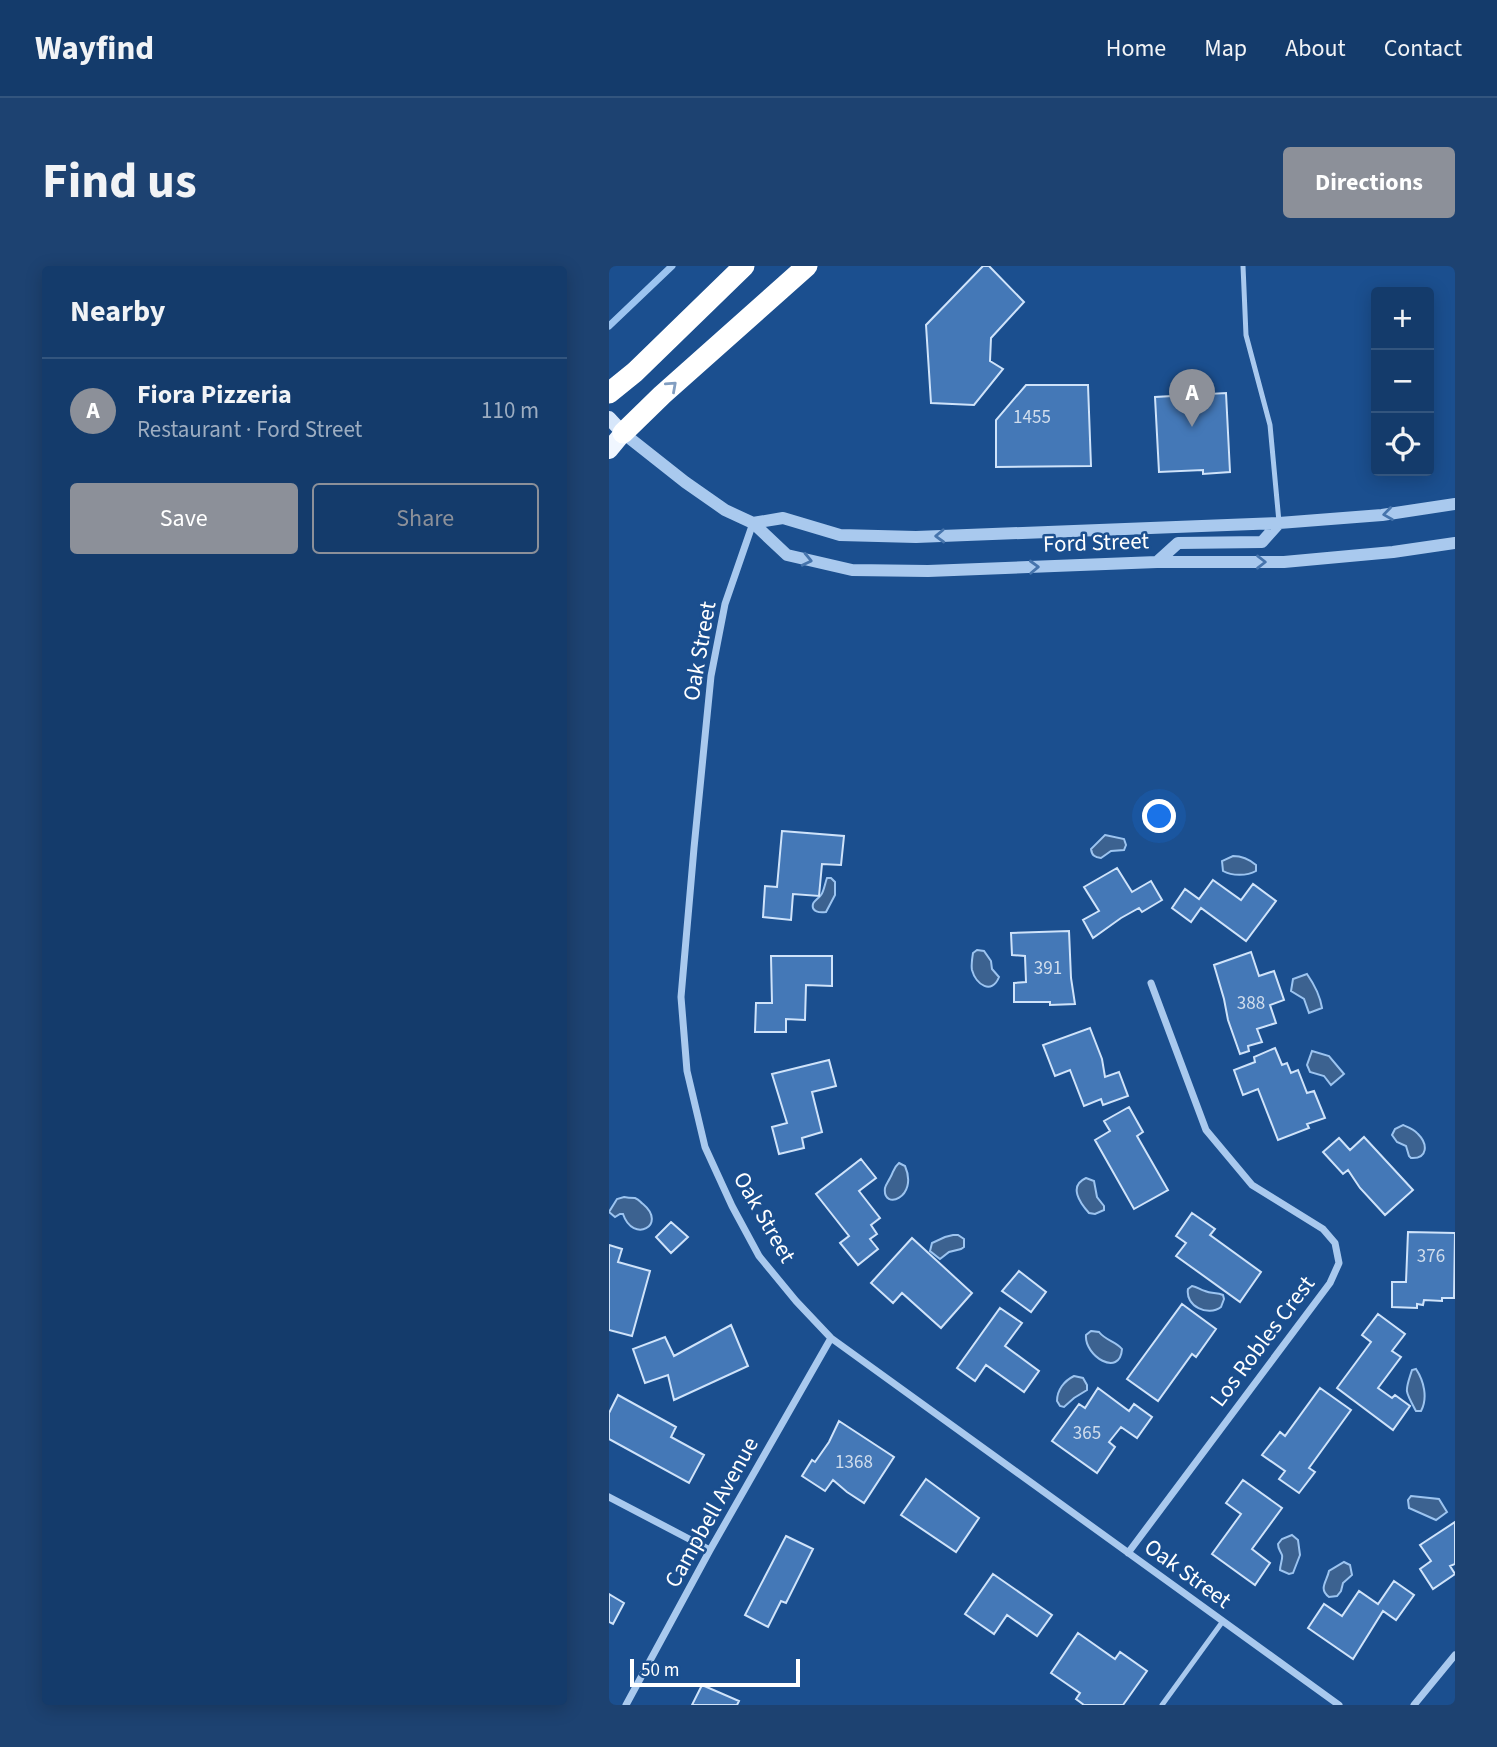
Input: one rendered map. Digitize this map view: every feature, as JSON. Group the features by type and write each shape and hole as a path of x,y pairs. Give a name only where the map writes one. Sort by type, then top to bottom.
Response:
{"highway":[{"path":"609,393 635,372 744,266"},
{"path":"616,425 662,395 807,266"}],"main road":[{"path":"609,450 616,425"}],"street":[{"name":"Ford Street","path":"616,425 705,496 725,510 753,523 787,555 852,570 928,571 1157,562 1284,562 1455,543"},
{"name":"Ford Street","path":"753,523 783,518 840,535 916,537 1279,523 1383,515 1455,504"},
{"name":"Oak Street","path":"753,523 725,604 711,676 681,997 687,1071 705,1147 731,1206 759,1256 831,1338 1339,1705"},
{"path":"1157,562 1178,543 1262,542 1279,523"},
{"name":"Los Robles Crest","path":"1128,1553 1330,1283 1339,1263 1335,1243 1323,1229 1252,1185 1206,1130 1151,983"},
{"name":"Campbell Avenue","path":"626,1705 710,1550 831,1338"},
{"path":"609,1497 710,1550"},
{"path":"1414,1705 1455,1655"}],"lane":[{"path":"1243,266 1246,335 1270,425 1279,523"},
{"path":"1162,1705 1223,1621"}],"water":[{"path":"1105,835 1124,839 1124,850 1111,851 1101,858 1094,856 1091,849"},
{"path":"1233,856 1251,861 1256,865 1256,871 1239,875 1223,871 1222,861"},
{"path":"827,878 835,882 835,895 826,912 819,912 813,909 813,904 822,893"},
{"path":"977,950 984,951 999,977 992,986 980,984 974,975 972,960 973,953"},
{"path":"1307,974 1322,1008 1309,1013 1304,999 1291,991 1293,979"},
{"path":"1312,1051 1329,1056 1344,1074 1331,1085 1324,1076 1310,1072 1307,1065"},
{"path":"1403,1125 1415,1131 1425,1146 1421,1156 1417,1158 1411,1158 1406,1146 1397,1142 1392,1135 1395,1129"},
{"path":"899,1163 905,1166 907,1186 899,1198 889,1199 885,1188"},
{"path":"1086,1178 1094,1181 1097,1197 1104,1206 1104,1210 1095,1214 1089,1213 1077,1195 1078,1185"},
{"path":"617,1199 637,1199 650,1212 652,1219 646,1228 634,1228 623,1214 615,1217 609,1212"},
{"path":"953,1235 964,1239 964,1247 949,1252 940,1259 930,1251 932,1243"},
{"path":"1192,1286 1223,1295 1221,1307 1210,1311 1194,1305 1188,1295 1188,1289"},
{"path":"1091,1331 1099,1332 1117,1344 1122,1349 1120,1358 1109,1363 1096,1356 1087,1343 1086,1335"},
{"path":"1416,1369 1424,1390 1421,1411 1416,1411 1407,1390 1412,1370"},
{"path":"1074,1376 1083,1378 1087,1390 1064,1407 1060,1406 1057,1397 1060,1390 1064,1383"},
{"path":"1411,1496 1439,1499 1447,1512 1436,1520 1409,1508 1408,1500"},
{"path":"1292,1535 1298,1540 1300,1555 1293,1573 1289,1574 1280,1570 1282,1557 1278,1544"},
{"path":"1344,1562 1350,1565 1352,1575 1343,1583 1337,1596 1329,1597 1324,1588 1329,1571"}],"building":[{"path":"983,266 989,266 1024,302 991,338 990,361 1003,369 974,405 931,403 926,325"},
{"path":"1026,385 1088,385 1091,466 996,467 996,420"},
{"path":"1226,393 1230,472 1159,472 1155,397"},
{"path":"782,831 844,836 841,865 822,864 819,896 793,894 791,920 763,917 765,886 777,887"},
{"path":"1117,868 1132,892 1151,881 1162,900 1142,912 1139,908 1093,938 1083,920 1099,911 1084,887"},
{"path":"1213,880 1241,900 1253,884 1276,901 1246,941 1201,908 1191,922 1172,908 1185,889 1199,899"},
{"path":"1069,931 1075,1004 1014,1002 1014,983 1026,982 1025,956 1012,955 1011,933"},
{"path":"1251,952 1259,976 1274,971 1284,1000 1270,1005 1276,1023 1257,1029 1262,1042 1248,1046 1249,1051 1240,1054 1214,965"},
{"path":"771,956 832,956 832,986 806,985 805,1020 786,1019 786,1032 755,1032 756,1003 772,1003"},
{"path":"1090,1028 1102,1059 1105,1077 1119,1072 1128,1096 1103,1105 1101,1099 1084,1106 1070,1070 1055,1076 1043,1045"},
{"path":"1275,1048 1282,1065 1287,1063 1291,1073 1298,1070 1307,1093 1314,1091 1325,1118 1307,1124 1309,1128 1278,1140 1258,1089 1243,1095 1234,1070 1255,1062 1254,1057"},
{"path":"829,1060 836,1086 812,1092 822,1132 802,1138 804,1148 779,1154 772,1127 787,1123 772,1074"},
{"path":"1129,1107 1143,1132 1137,1136 1168,1190 1134,1209 1095,1140 1110,1131 1104,1121"},
{"path":"1364,1137 1413,1190 1385,1215 1360,1188 1348,1170 1343,1174 1323,1152 1339,1138 1350,1150"},
{"path":"861,1159 876,1178 859,1191 880,1218 871,1225 877,1234 870,1239 878,1249 858,1265 840,1243 849,1236 816,1194"},
{"path":"1192,1213 1215,1229 1210,1235 1261,1272 1240,1302 1176,1256 1186,1243 1176,1236"},
{"path":"671,1222 688,1237 671,1253 656,1237"},
{"path":"1408,1232 1455,1233 1454,1298 1442,1298 1442,1301 1424,1300 1423,1305 1417,1304 1417,1308 1392,1307 1392,1282 1406,1282"},
{"path":"912,1238 972,1293 941,1328 902,1293 893,1303 871,1283"},
{"path":"609,1245 622,1249 618,1262 650,1271 632,1336 609,1330"},
{"path":"1019,1271 1046,1292 1031,1312 1002,1291"},
{"path":"1182,1304 1216,1329 1196,1357 1192,1354 1158,1401 1127,1379"},
{"path":"1000,1308 1022,1323 1005,1346 1039,1371 1024,1392 986,1365 975,1381 957,1368"},
{"path":"1378,1314 1405,1334 1392,1351 1401,1357 1378,1388 1392,1398 1395,1395 1410,1406 1393,1430 1337,1388 1371,1342 1362,1335"},
{"path":"731,1325 748,1366 674,1400 668,1375 645,1383 633,1349 665,1337 674,1356"},
{"path":"1098,1388 1129,1411 1134,1404 1152,1417 1137,1438 1121,1427 1109,1442 1115,1447 1097,1473 1052,1441 1079,1404 1085,1408"},
{"path":"1320,1388 1351,1410 1309,1468 1315,1472 1299,1493 1279,1479 1285,1471 1262,1455 1280,1432 1285,1436"},
{"path":"618,1395 676,1427 671,1437 704,1455 689,1483 609,1439 609,1413"},
{"path":"839,1421 894,1457 864,1503 833,1480 825,1491 802,1476 812,1460 815,1462 829,1442"},
{"path":"926,1479 979,1518 956,1552 901,1515"},
{"path":"1243,1480 1282,1508 1252,1549 1270,1563 1255,1585 1212,1554 1241,1514 1226,1503"},
{"path":"1455,1522 1455,1564 1450,1566 1455,1574 1433,1589 1420,1569 1431,1561 1420,1545"},
{"path":"786,1536 813,1549 786,1603 781,1601 768,1627 745,1615"},
{"path":"993,1574 1052,1615 1037,1636 1007,1615 994,1634 965,1614"},
{"path":"1394,1581 1414,1595 1396,1620 1383,1611 1353,1659 1308,1628 1324,1604 1342,1616 1359,1591 1378,1604"},
{"path":"609,1594 624,1603 613,1624 609,1622"},
{"path":"1078,1633 1115,1659 1120,1652 1147,1671 1123,1705 1084,1705 1076,1699 1080,1693 1051,1673"},
{"path":"702,1685 739,1701 737,1705 692,1705"}],"waterway":[{"path":"609,326 672,266"}],"place":[{"name":"Fiora Pizzeria","path":"1192,427"}]}
